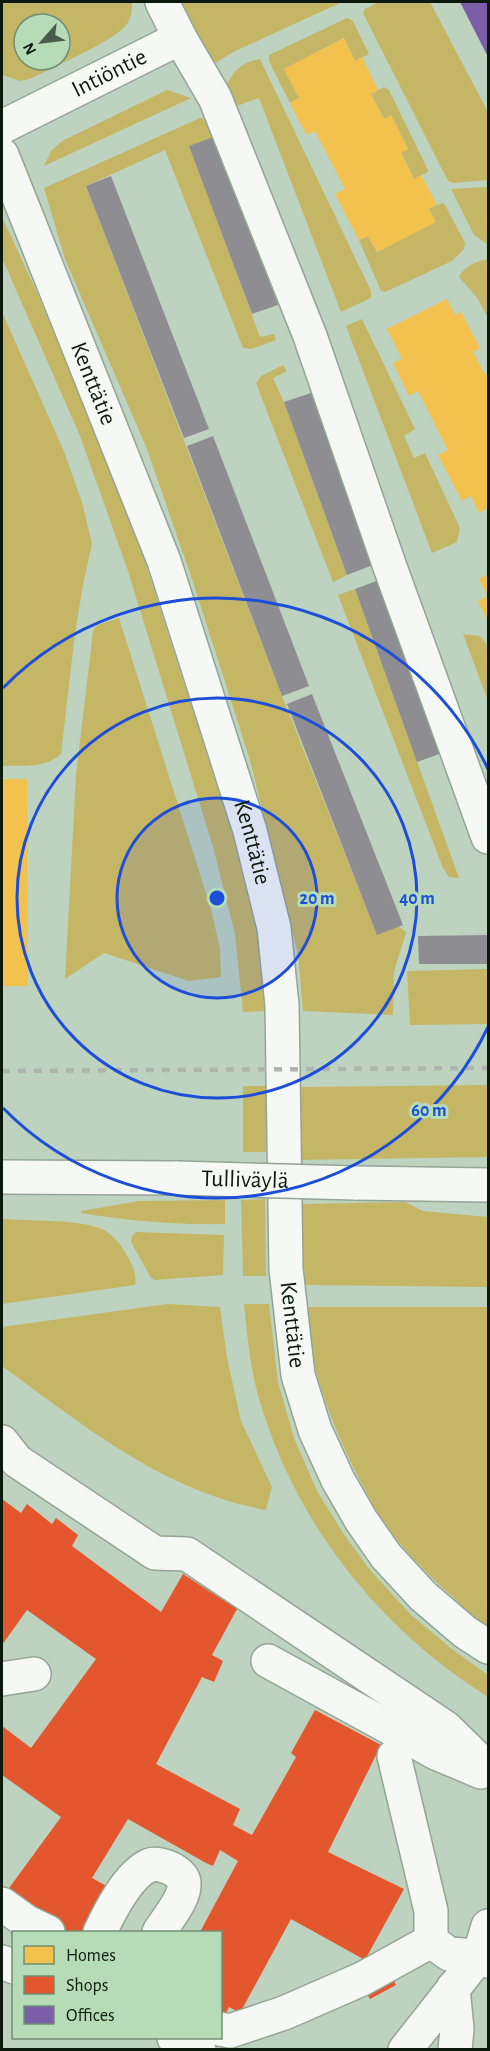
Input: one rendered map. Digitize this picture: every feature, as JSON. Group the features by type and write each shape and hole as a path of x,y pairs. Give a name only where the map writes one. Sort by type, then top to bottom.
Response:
{"street":[{"path":"162,2 215,98 310,336 390,567 489,837"},
{"name":"Intiöntie","path":"2,127 180,38"},
{"name":"Kenttätie","path":"2,155 164,561 252,841 274,928 282,1005 286,1269 298,1375 315,1430 338,1480 361,1520 386,1556 423,1596 465,1632 489,1647"},
{"name":"Tulliväylä","path":"2,1177 177,1178 489,1185"},
{"path":"2,1442 17,1461 156,1553 187,1554 436,1721 489,1769"},
{"path":"268,1661 436,1753 489,1775"},
{"path":"2,1679 34,1674"},
{"path":"394,1756 431,1911 431,1941"},
{"path":"100,1931 111,1910 130,1882 150,1865 158,1864 182,1877 184,1883 183,1892 175,1908 160,1931"},
{"path":"2,1904 27,1922 46,1931"},
{"path":"431,1941 449,1954 485,1947"},
{"path":"222,2029 230,2031 284,2013 362,1979 431,1941"},
{"path":"405,2049 485,1947"},
{"path":"453,1988 457,2030 454,2049"},
{"path":"178,2039 199,2049"}],"shaded area":[{"path":"2,2 132,2 131,16 120,31 72,58 72,12 12,12 12,72 44,72 20,81 2,75"},
{"path":"182,2 342,2 231,53 216,63 209,57"},
{"path":"379,2 430,2 488,112 488,180 453,183 448,181 363,13 365,9"},
{"path":"347,18 353,21 369,54 355,61 344,38 284,69 299,98 290,103 269,61 269,55"},
{"path":"260,59 371,291 371,298 341,312 259,98 236,106 226,86 239,68 248,62"},
{"path":"384,87 389,90 428,170 414,179 401,153 408,149 391,115 384,119 371,94"},
{"path":"167,90 191,98 44,166 51,151 62,141"},
{"path":"200,118 209,120 216,136 190,146 260,337 274,334 276,340 251,349 243,348 165,150 86,186 282,696 377,934 398,926 406,932 394,972 393,1015 303,1011 298,954 250,760 194,585 147,449 65,259 44,188"},
{"path":"488,187 487,244 474,235 451,189"},
{"path":"442,203 465,243 464,249 452,261 385,292 381,291 359,240 368,236 377,252 435,222 429,209"},
{"path":"2,217 35,288 95,430 145,562 233,836 258,933 265,1011 243,1012 235,934 213,847 127,568 80,436 2,258"},
{"path":"488,259 488,318 478,299 459,277 471,265"},
{"path":"2,312 63,449 82,502 92,544 75,633 61,754 48,762 25,766 2,766"},
{"path":"362,319 415,429 404,436 414,458 425,453 460,528 457,542 432,553 346,326"},
{"path":"283,365 287,371 273,378 284,402 347,575 333,582 256,383 261,376"},
{"path":"355,589 459,878 449,877 443,868 338,595"},
{"path":"119,618 211,909 220,949 221,977 189,981 104,953 65,979 76,775 93,631 97,625"},
{"path":"463,634 480,636 488,646 488,701"},
{"path":"488,969 488,1024 410,1025 407,971"},
{"path":"488,1085 488,1157 299,1160 300,1087"},
{"path":"243,1086 266,1086 266,1152 243,1152"},
{"path":"265,1199 266,1276 243,1276 241,1200"},
{"path":"225,1200 225,1224 153,1222 81,1213 81,1211 139,1201"},
{"path":"405,1202 423,1211 488,1217 488,1287 305,1285 301,1204"},
{"path":"2,1219 69,1222 95,1226 104,1230 122,1247 135,1273 135,1285 2,1304"},
{"path":"136,1232 224,1235 223,1275 155,1280 151,1278 131,1242"},
{"path":"167,1304 220,1307 227,1358 241,1421 272,1487 266,1510 229,1501 159,1472 94,1433 2,1366 2,1327"},
{"path":"244,1304 269,1304 278,1382 294,1438 317,1491 343,1533 370,1570 411,1615 488,1675 488,1697 446,1668 379,1608 352,1576 306,1508 287,1472 258,1395"},
{"path":"304,1307 488,1307 488,1626 465,1609 423,1569 377,1512 351,1463 324,1398 317,1376"}],"building: Homes":[{"path":"344,38 355,61 362,57 378,90 371,94 384,119 391,115 408,149 401,153 414,179 421,175 437,205 429,209 436,222 377,252 368,236 359,240 335,194 345,189 315,131 307,135 298,119 290,103 299,98 284,69"},
{"path":"447,299 455,315 461,312 480,348 473,352 485,375 488,373 488,508 479,513 471,496 462,501 438,455 448,450 418,391 409,396 393,363 402,359 387,329"},
{"path":"488,574 488,596 479,579"},
{"path":"488,596 488,622 478,601"},
{"path":"2,779 27,779 28,986 2,986"}],"building: Shops":[{"path":"2,1499 21,1513 27,1504 52,1524 56,1518 78,1535 72,1546 161,1612 183,1574 237,1609 212,1655 223,1661 214,1682 202,1677 156,1764 240,1809 233,1825 252,1835 296,1757 291,1753 315,1710 381,1745 328,1852 404,1889 365,1960 291,1919 240,2013 229,2007 222,2021 222,1931 201,1931 238,1861 220,1850 213,1866 128,1819 92,1878 112,1889 91,1931 58,1931 4,1895 61,1817 2,1775 2,1726 31,1748 96,1659 27,1610 2,1645"},
{"path":"391,1975 396,1985 370,1999 364,1989"}],"building: Offices":[{"path":"460,2 488,2 488,57"}],"building: Industry":[{"path":"216,136 278,305 252,314 189,146"},
{"path":"111,176 209,429 184,438 86,186"},
{"path":"311,393 373,565 347,575 284,402"},
{"path":"213,436 309,686 282,696 187,446"},
{"path":"379,580 442,753 417,762 355,589"},
{"path":"312,694 403,925 377,935 287,704"},
{"path":"488,935 488,964 419,964 418,936"}],"railway":[{"path":"2,1071 488,1068"}]}
